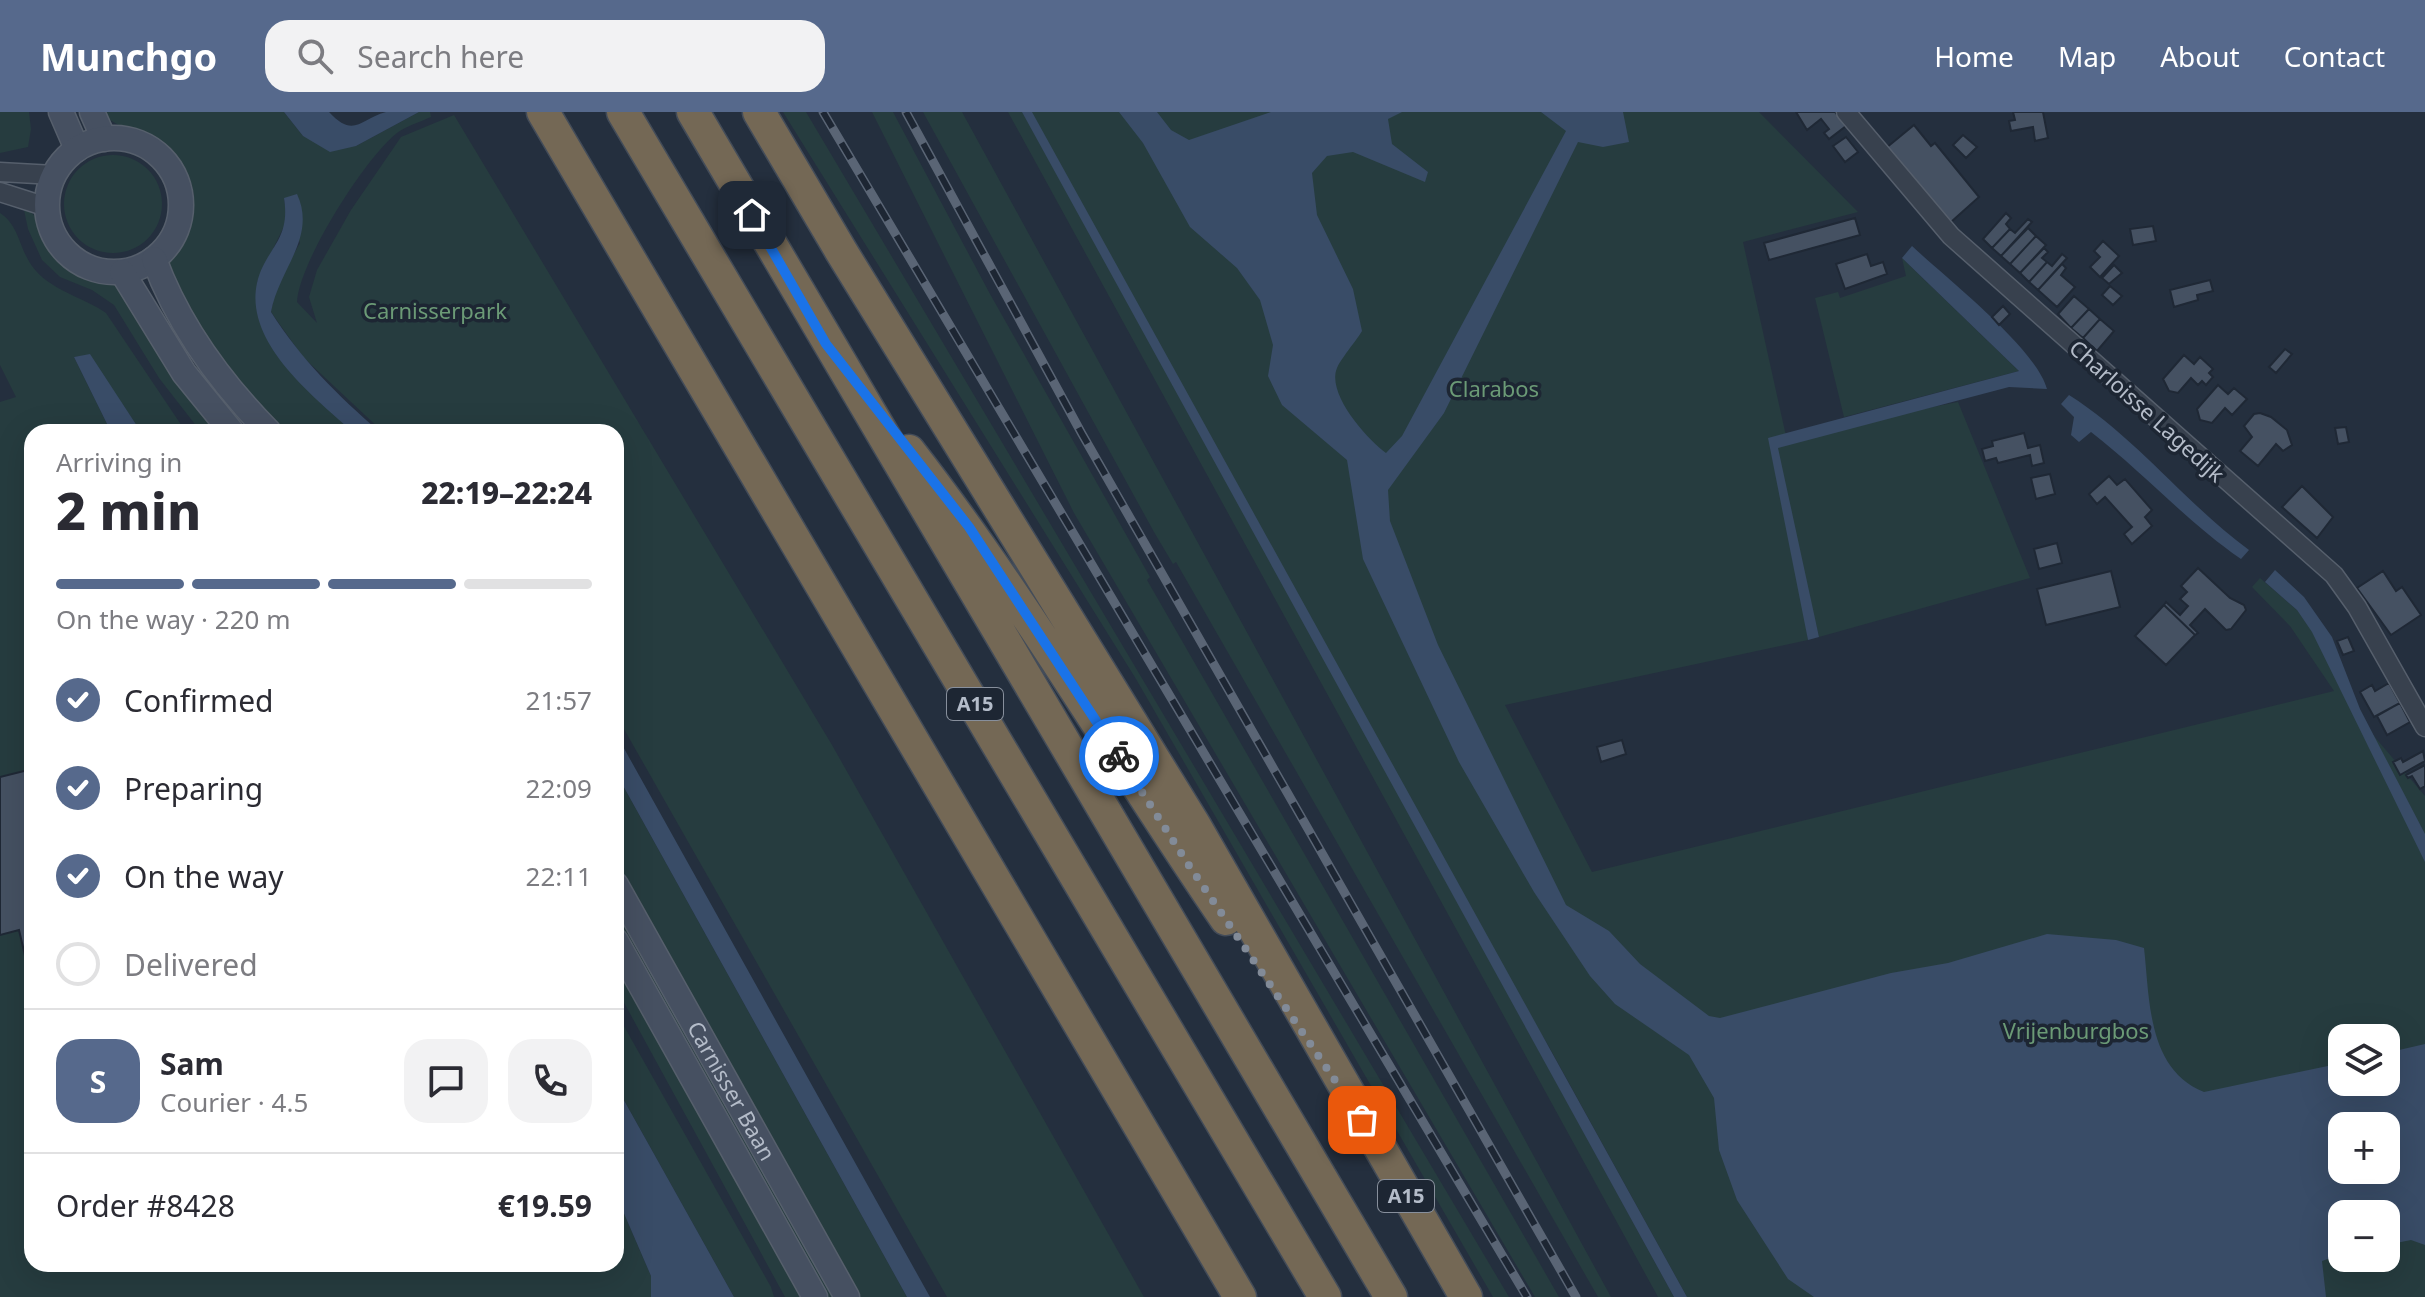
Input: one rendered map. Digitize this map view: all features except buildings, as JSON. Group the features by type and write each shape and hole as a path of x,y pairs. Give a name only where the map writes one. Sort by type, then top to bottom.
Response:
{"highway":[{"path":"543,112 1240,1297"},
{"name":"A15","path":"623,112 1325,1297"},
{"name":"A15","path":"693,112 826,344 1391,1297"},
{"name":"A15","path":"759,112 841,251 1195,826 1347,1095 1466,1297"},
{"name":"A15","path":"826,344 969,527 1048,643 1190,867 1347,1095"}],"main road":[{"path":"61,112 77,149"},
{"path":"92,112 104,139"},
{"path":"104,139 124,139 144,145 161,157 173,174 180,194 180,215 174,235 154,259 122,272 94,269 70,256 53,234 47,207 54,175 77,149 104,139"},
{"path":"154,259 162,285 186,329 215,371 262,424"},
{"path":"122,272 184,373 225,424"},
{"name":"Carnisser Baan","path":"624,899 847,1297"},
{"name":"Carnisser Baan","path":"624,955 815,1297"}],"street":[{"name":"Charloisse Lagedijk","path":"1846,112 1951,236 2334,575 2357,607 2425,727"},
{"path":"0,172 54,175"},
{"path":"0,192 47,207"}],"green space":[{"path":"0,112 29,112 31,129 28,147 0,153"},
{"name":"Carnisserpark","path":"101,112 284,112 303,136 356,146 419,112 430,112 431,117 401,131 368,164 321,238 309,262 297,302 317,323 309,297 317,270 351,210 401,137 454,115 832,745 1144,1297 947,1297 624,729 624,424 374,424 303,357 271,312 276,285 300,243 284,198 287,220 257,282 277,356 345,424 278,424 212,349 193,323 169,275 169,257 181,243 192,218 193,190 187,173 178,159 158,142 112,121"},
{"path":"783,112 806,112 1509,1297 1493,1297 1136,679"},
{"path":"872,112 893,112 990,294 1150,577 1147,580 1559,1297 1535,1297 1074,513"},
{"path":"923,112 962,112 1611,1297 1598,1297 1176,562 1173,564 1154,532"},
{"path":"1008,112 1759,112 1858,212 1743,242 1786,436 1958,402 2030,578 1819,637 1816,624 1806,626 1808,640 1505,705 1592,872 2334,691 2290,626 2252,587 2260,578 2297,610 2313,632 2351,709 2425,796 2425,1297 1687,1297 1548,1045 1474,924 1164,367 1674,1297 1658,1297"},
{"path":"113,155 132,158 148,169 159,185 162,204 159,223 148,239 132,250 113,253 94,250 78,239 67,223 64,204 67,185 78,169 94,158"},
{"path":"24,210 36,217 62,260 85,274 115,282 218,424 195,424 159,378 114,305 92,290 60,277 42,260 28,229"},
{"path":"0,213 15,230 28,259 39,274 106,313 181,424 136,424 89,355 74,357 107,424 24,424 24,1272 624,1272 624,1214 651,1276 651,1297 0,1297 0,402 16,397 0,365"},
{"path":"1902,258 2019,371 1844,417 1815,298 1838,292 1840,298 1906,276"},
{"path":"624,787 907,1297 855,1297 624,885"},
{"path":"624,914 839,1297 822,1297 624,942"},
{"path":"624,968 808,1297 785,1297 624,1003"},
{"path":"624,1026 774,1297 734,1297 624,1100"}],"water":[{"path":"284,112 329,112 351,126 386,112 419,112 356,146 330,152 303,136"},
{"path":"1022,112 1032,112 1687,1297 1674,1297"},
{"path":"1119,112 1157,112 1171,130 1189,140 1271,112 1402,112 1388,119 1392,144 1428,172 1425,182 1353,152 1327,156 1312,173 1317,215 1353,289 1362,331 1337,368 1337,390 1360,427 1386,453 1402,436 1566,131 1541,112 1623,112 1629,142 1603,147 1578,142 1444,413 1388,490 1390,521 1438,645 1566,905 1609,931 1640,964 1709,1016 1720,1018 1891,973 1948,963 2047,934 2116,940 2144,948 2151,1010 2162,1050 2171,1067 2185,1081 2204,1092 2328,1066 2328,1096 2400,1096 2400,1050 2425,1044 2425,1245 2411,1240 2400,1242 2400,1200 2328,1200 2328,1259 2322,1261 2326,1297 1814,1297 1788,1279 1737,1200 1719,1150 1714,1098 1689,1055 1615,1004 1590,976 1534,892 1459,762 1363,559 1347,460 1282,405 1268,376 1273,345 1260,300 1237,268 1190,227 1143,143"},
{"path":"297,194 302,225 300,239 271,312 321,376 371,424 344,424 337,418 286,367 261,327 256,305 257,283 281,235 284,198"},
{"path":"1912,246 2008,334 2039,372 2047,389 2009,387 1778,448 1819,637 1808,640 1768,438 2019,371 1902,258"},
{"path":"90,354 136,424 107,424 74,357"},
{"path":"2069,395 2117,431 2203,512 2249,550 2241,559 2091,432 2079,442 2071,435 2074,417 2061,404"},
{"path":"2275,570 2304,597 2332,637 2360,709 2425,834 2425,862 2312,632 2297,610 2265,582"},
{"path":"624,748 930,1297 907,1297 624,787"},
{"path":"624,1100 734,1297 651,1297 651,1276 624,1214"}],"railway":[{"path":"823,112 1527,1297"},
{"path":"906,112 1082,434 1576,1297"}],"way so far":[{"path":"1119,756 1190,867 1362,1120"}],"route":[{"path":"752,215 826,344 969,527 1048,643 1119,756"}],"park label":[{"name":"Clarabos","path":"1494,389"},
{"name":"Vrijenburgbos","path":"2076,1031"}]}
